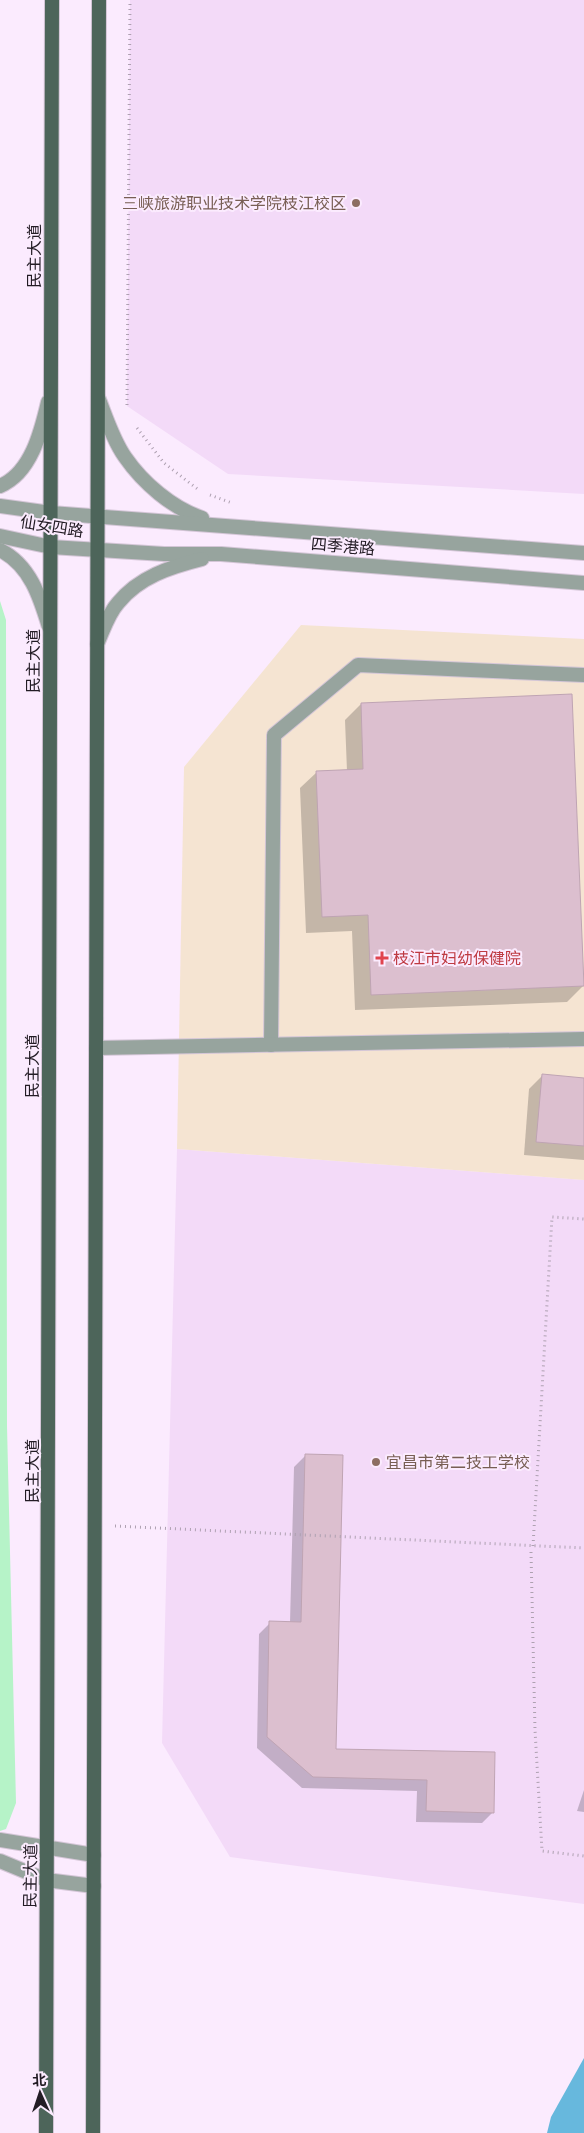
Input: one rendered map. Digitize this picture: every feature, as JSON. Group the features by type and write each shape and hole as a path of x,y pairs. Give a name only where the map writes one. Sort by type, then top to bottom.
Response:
{"main road":[{"name":"民主大道","path":"46,2133 52,0"},
{"path":"93,2133 99,0"}],"street":[{"path":"0,486 10,482 26,464 37,441 52,387"},
{"path":"98,396 124,457 150,486 185,513 222,525"},
{"path":"0,506 51,513 584,553"},
{"name":"仙女四路","path":"0,536 51,547 98,550"},
{"path":"0,550 26,572 38,593 51,634"},
{"name":"四季港路","path":"98,550 164,554 221,554 584,583"},
{"path":"97,644 116,604 136,585 159,572 221,554"},
{"path":"271,1045 274,735 358,665 584,675"},
{"path":"96,1048 584,1040"},
{"path":"0,1840 94,1855"},
{"path":"0,1861 46,1880 94,1886"}],"path":[{"path":"127,406 130,0"},
{"path":"135,423 138,431 164,463 200,491 238,505"},
{"path":"533,1546 552,1217 584,1220"},
{"path":"95,1524 584,1548"},
{"path":"531,1552 535,1730 542,1851 584,1856"}],"shaded area":[{"name":"三峡旅游职业技术学院枝江校区","path":"130,0 584,0 584,494 228,474 127,406"},
{"name":"枝江市妇幼保健院","path":"301,625 584,639 584,1180 177,1149 184,767"},
{"name":"宜昌市第二技工学校","path":"177,1149 584,1180 584,1904 230,1857 162,1743"}],"green space":[{"path":"0,601 6,620 7,1426 16,1803 6,1829 0,1831"}],"water":[{"path":"584,2058 584,2133 547,2133 551,2117"}],"building":[{"path":"572,694 584,986 371,995 368,915 322,917 316,771 363,769 361,703"},
{"path":"542,1074 584,1078 584,1146 536,1142"},
{"path":"305,1454 343,1455 336,1749 495,1752 494,1813 426,1811 427,1780 313,1777 267,1737 269,1621 301,1622"}],"place":[{"name":"三峡旅游职业技术学院枝江校区","path":"356,203"},
{"name":"枝江市妇幼保健院","path":"382,958"},
{"name":"宜昌市第二技工学校","path":"376,1462"}]}
